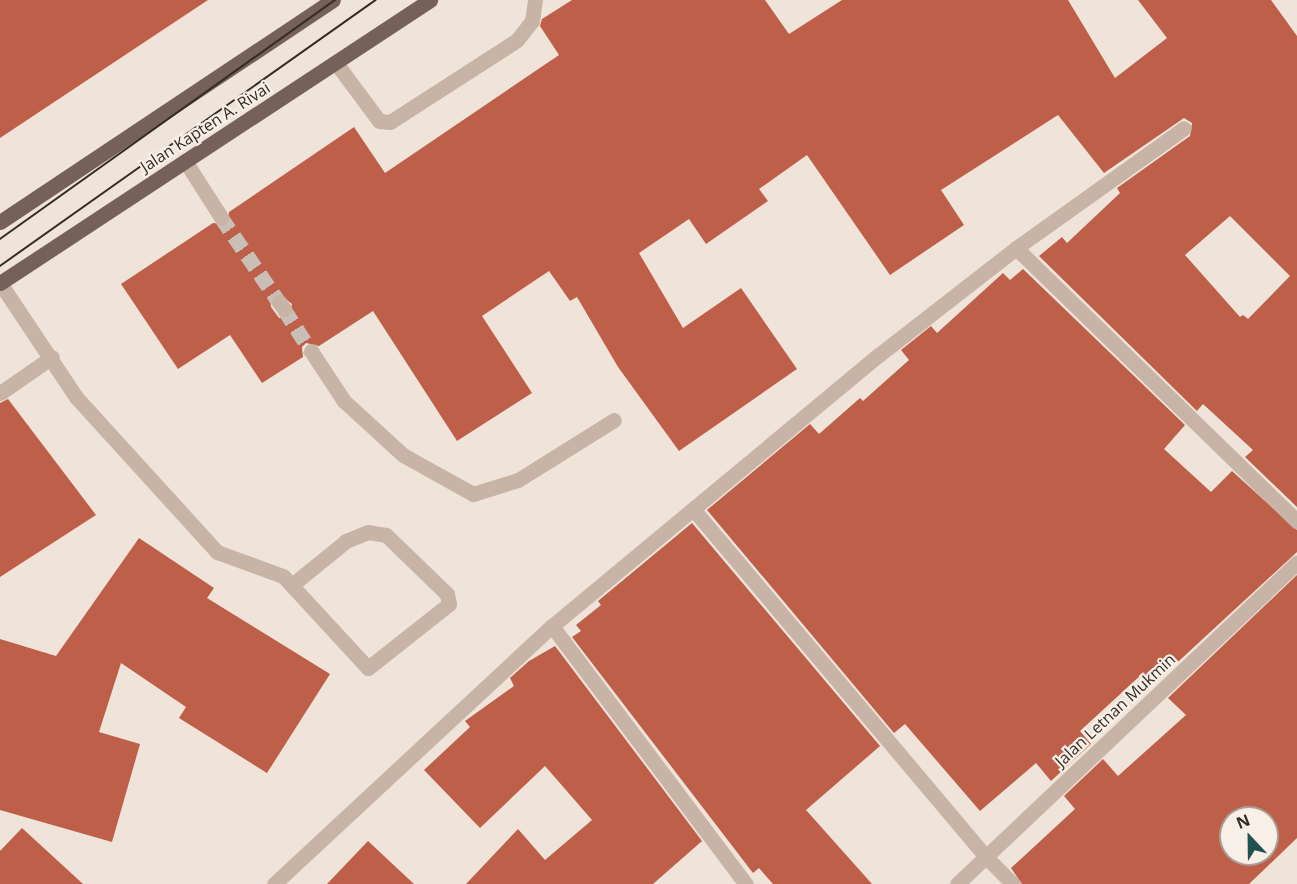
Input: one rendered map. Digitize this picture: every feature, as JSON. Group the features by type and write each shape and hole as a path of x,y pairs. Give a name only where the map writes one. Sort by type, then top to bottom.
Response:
{"main road":[{"name":"Jalan Kapten A. Rivai","path":"0,222 333,0"},
{"name":"Jalan Kapten A. Rivai","path":"0,283 430,0"}],"street":[{"path":"336,63 379,121 390,122 517,40 532,21 535,0"},
{"path":"274,884 552,626 1016,248 1184,128"},
{"path":"185,161 221,217"},
{"path":"1016,248 1297,521"},
{"path":"0,283 52,357 76,397 217,552 271,571 293,584 368,668 449,604 447,594 386,535 368,532 346,541 293,584"},
{"path":"311,351 344,401 403,456 473,494 518,480 614,420"},
{"path":"0,393 52,357"},
{"path":"693,509 986,857 1012,884"},
{"name":"Jalan Letnan Mukmin","path":"957,884 1297,562"},
{"path":"552,626 746,884"}],"building":[{"path":"0,0 208,0 0,138"},
{"path":"572,0 765,0 789,34 842,0 1068,0 1115,78 1167,38 1138,0 1271,0 1297,36 1297,507 1245,457 1253,450 1203,404 1197,411 1039,256 1062,237 1067,243 1120,193 1117,188 1190,136 1192,123 1184,118 1104,173 1058,115 941,190 964,225 890,275 807,155 759,189 768,201 706,244 689,219 639,253 683,328 741,288 797,369 679,451 618,367 577,297 570,301 549,271 482,316 532,393 457,441 373,311 319,346 306,343 302,347 303,357 262,383 230,335 178,369 121,284 213,223 227,225 229,212 354,127 385,173 559,55 540,26 542,19","holes":["1230,216 1290,276 1248,319 1243,315 1240,317 1185,255","277,292 292,304 289,317 279,318 271,307 270,297"]},
{"path":"1023,269 1185,425 1164,449 1211,492 1232,471 1297,530 1297,552 1154,684 1142,674 1080,731 1091,744 1051,781 1036,763 980,811 905,724 894,733 707,510 810,424 819,434 860,398 863,401 909,360 901,350 931,326 937,333 1003,273 1010,280"},
{"path":"8,399 96,515 0,577 0,403"},
{"path":"692,523 880,746 806,810 872,884 773,884 759,868 753,873 572,637 581,631 576,625 601,605 598,601"},
{"path":"139,538 214,588 207,598 330,674 267,773 179,718 186,707 121,663 99,732 140,744 112,842 0,810 0,639 56,656"},
{"path":"1297,575 1297,838 1279,855 1279,806 1219,806 1219,866 1268,866 1249,884 1022,884 1011,868 1075,809 1064,796 1103,759 1118,776 1186,715 1168,698"},
{"path":"555,646 702,841 653,884 466,884 518,829 545,860 592,820 545,766 480,828 424,770 470,727 465,721 514,686 510,678 529,661"},
{"path":"22,828 83,884 0,884 0,851"},
{"path":"368,841 414,884 327,884"}],"tunnel":[{"path":"221,217 279,302"},
{"path":"284,309 311,351"}],"tram line":[{"path":"0,239 335,0"},
{"path":"0,266 375,0"}]}
